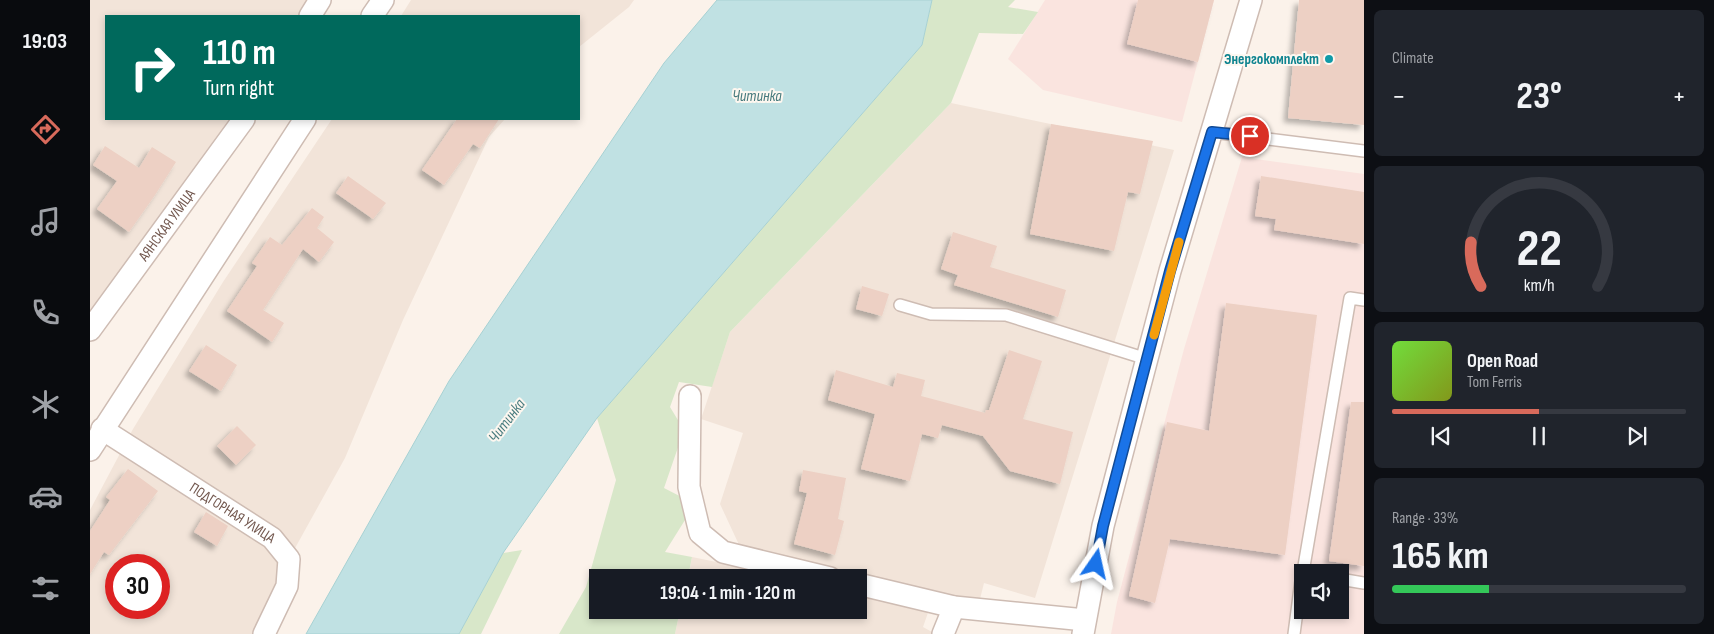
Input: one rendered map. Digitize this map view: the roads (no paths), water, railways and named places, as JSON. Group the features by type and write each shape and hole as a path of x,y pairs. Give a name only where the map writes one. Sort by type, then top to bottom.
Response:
{"street":[{"path":"311,15 320,0"},
{"path":"373,15 383,0"},
{"path":"867,586 954,607 1084,627 1103,526 1170,271 1251,0"},
{"name":"АЯНСКАЯ УЛИЦА","path":"90,330 243,120"},
{"path":"90,450 304,120"},
{"path":"690,396 690,487 700,532 722,552 793,569"},
{"name":"ПОДГОРНАЯ УЛИЦА","path":"102,429 272,538 289,559 288,586 264,634"},
{"path":"943,634 954,607"}],"lane":[{"path":"1212,132 1364,151"},
{"path":"1304,564 1350,298 1364,300"},
{"path":"900,304 931,314 1006,315 1147,359"},
{"path":"1349,581 1363,583"},
{"path":"1294,634 1296,619"}],"water":[{"name":"Читинка","path":"717,0 932,0 922,45 597,418 503,553 459,634 306,634 449,381 664,63"}],"place":[{"name":"Энергокомплект","path":"1329,59"}]}
